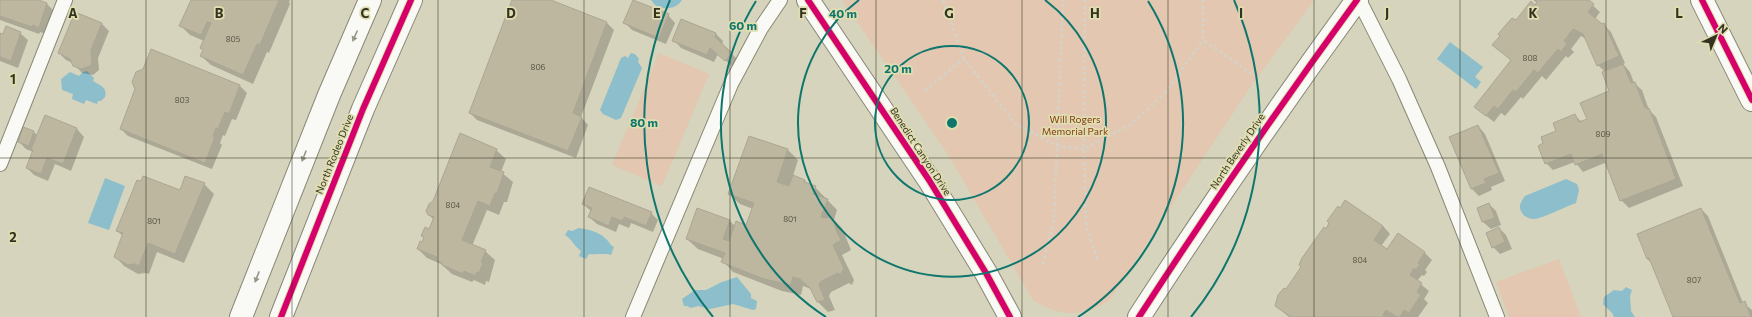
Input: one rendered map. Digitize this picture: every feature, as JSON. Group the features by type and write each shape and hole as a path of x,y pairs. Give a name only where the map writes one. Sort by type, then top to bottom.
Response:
{"street":[{"path":"241,317 323,109 370,0"},
{"name":"North Rodeo Drive","path":"282,317 363,109 410,0"},
{"name":"Benedict Canyon Drive","path":"808,0 929,180 986,273 1010,317"},
{"name":"North Beverly Drive","path":"1139,317 1194,232 1286,97 1358,0"},
{"path":"1702,0 1752,100"}],"lane":[{"path":"0,164 65,0"},
{"path":"633,317 731,84 761,28 780,0"},
{"path":"1358,0 1399,79 1438,167 1497,317"}],"path":[{"path":"943,0 964,59 1016,124 1057,146 1084,149 1132,124 1166,92 1203,40 1203,0"},
{"path":"1043,264 1054,220 1063,0"},
{"path":"1086,0 1084,149 1086,225 1098,260"},
{"path":"1203,40 1253,75"},
{"path":"925,90 964,59"}],"green space":[{"name":"Will Rogers Memorial Park","path":"842,0 1314,0 1249,89 1109,301 1089,310 1071,313 1052,310 1033,300 947,153"},
{"path":"659,53 709,74 662,186 612,165"},
{"path":"1559,259 1581,317 1509,317 1496,282"}],"water":[{"path":"651,0 682,0 674,7 663,8 656,6"},
{"path":"1450,42 1483,67 1475,77 1481,82 1476,89 1437,59"},
{"path":"631,53 635,54 639,59 638,62 642,68 621,118 616,120 603,114 600,110 621,58 625,56 628,58"},
{"path":"87,71 94,78 93,81 103,87 106,94 101,101 98,101 97,104 86,100 84,104 72,99 73,94 62,90 61,79 70,72 79,76 83,72"},
{"path":"105,178 125,186 109,230 88,223"},
{"path":"1566,179 1577,184 1579,190 1576,203 1548,215 1534,219 1526,217 1523,214 1520,205 1525,196"},
{"path":"579,228 594,232 604,237 614,247 611,255 589,254 586,259 579,256 581,251 565,235 568,230 572,231"},
{"path":"737,277 751,294 751,298 757,301 756,309 753,310 733,304 710,309 698,306 691,308 684,306 682,299 695,290 706,290"},
{"path":"1626,287 1632,290 1630,296 1631,311 1635,317 1614,317 1603,304 1604,297 1614,290 1622,291"}],"building":[{"path":"0,0 39,0 47,3 39,28 0,16"},
{"path":"191,0 279,0 260,45 257,44 243,75 200,56 203,50 200,48 211,23 207,22 201,35 179,26"},
{"path":"512,0 551,0 607,22 573,113 582,117 568,151 469,113"},
{"path":"633,0 669,14 659,38 623,23"},
{"path":"1534,0 1589,0 1594,4 1588,12 1602,24 1604,23 1619,56 1597,66 1583,34 1573,29 1564,41 1567,44 1561,52 1558,49 1538,73 1534,70 1516,92 1513,90 1498,109 1494,106 1486,116 1474,107 1511,60 1492,45 1500,36 1498,34 1512,18 1516,20 1531,1 1535,5 1537,2"},
{"path":"75,12 102,23 91,50 92,63 90,66 81,69 73,66 70,59 58,53"},
{"path":"681,19 716,33 715,37 732,53 725,61 710,48 707,55 672,41"},
{"path":"6,26 21,32 11,61 0,57 0,33 3,34"},
{"path":"151,49 240,85 229,114 225,112 218,129 216,128 213,136 215,137 205,163 120,129 135,89 132,82 136,72 143,69"},
{"path":"1623,64 1631,83 1635,82 1645,108 1649,108 1676,179 1620,201 1602,154 1575,165 1571,154 1545,164 1538,146 1543,143 1541,137 1556,131 1553,123 1575,114 1579,122 1587,119 1580,103 1609,91 1602,72"},
{"path":"45,115 77,128 63,164 47,158 41,174 26,168 33,150 31,149"},
{"path":"1478,125 1499,173 1484,179 1486,183 1471,189 1449,137"},
{"path":"23,127 34,131 29,146 18,142"},
{"path":"460,133 497,149 490,167 504,172 497,194 495,193 490,206 478,201 462,240 486,250 481,262 483,263 479,273 477,272 475,276 464,271 463,274 442,265 442,263 436,260 437,257 417,249 420,241 422,242 424,237 421,236 425,227 429,229 434,217 428,215 426,211 429,204 433,201"},
{"path":"749,136 788,149 777,182 789,186 793,175 805,180 804,182 816,186 813,194 828,199 821,217 826,218 832,216 841,240 833,245 844,269 840,275 838,273 820,282 819,285 825,300 817,302 810,288 800,279 793,277 791,285 764,279 721,262 725,253 686,239 697,208 730,220 723,239 729,241 736,221 746,225 754,203 728,194"},
{"path":"143,176 180,190 185,176 205,183 175,254 148,243 139,266 135,264 128,265 114,257 123,233 116,231 137,180 141,181"},
{"path":"589,187 652,212 646,226 624,217 622,221 612,217 609,226 588,217 592,208 582,204"},
{"path":"1345,200 1383,226 1374,240 1387,249 1398,233 1425,252 1418,263 1420,264 1416,270 1414,268 1410,275 1422,283 1417,292 1421,295 1409,313 1404,310 1400,317 1397,317 1386,310 1383,315 1386,317 1291,317 1275,306 1278,295 1284,288 1286,289 1301,267 1299,265 1302,258 1324,227 1326,229 1329,223 1327,221 1338,206 1340,208"},
{"path":"1489,203 1495,218 1482,222 1477,208"},
{"path":"1701,208 1740,303 1745,301 1751,317 1673,317 1649,258 1647,259 1637,234"},
{"path":"1499,227 1505,242 1492,248 1486,233"}],"cycle path":[{"path":"281,317 363,109 411,0"},
{"path":"808,0 929,180 986,273 1010,317"},
{"path":"1139,317 1246,157 1357,0"},
{"path":"1702,0 1752,100"}]}
